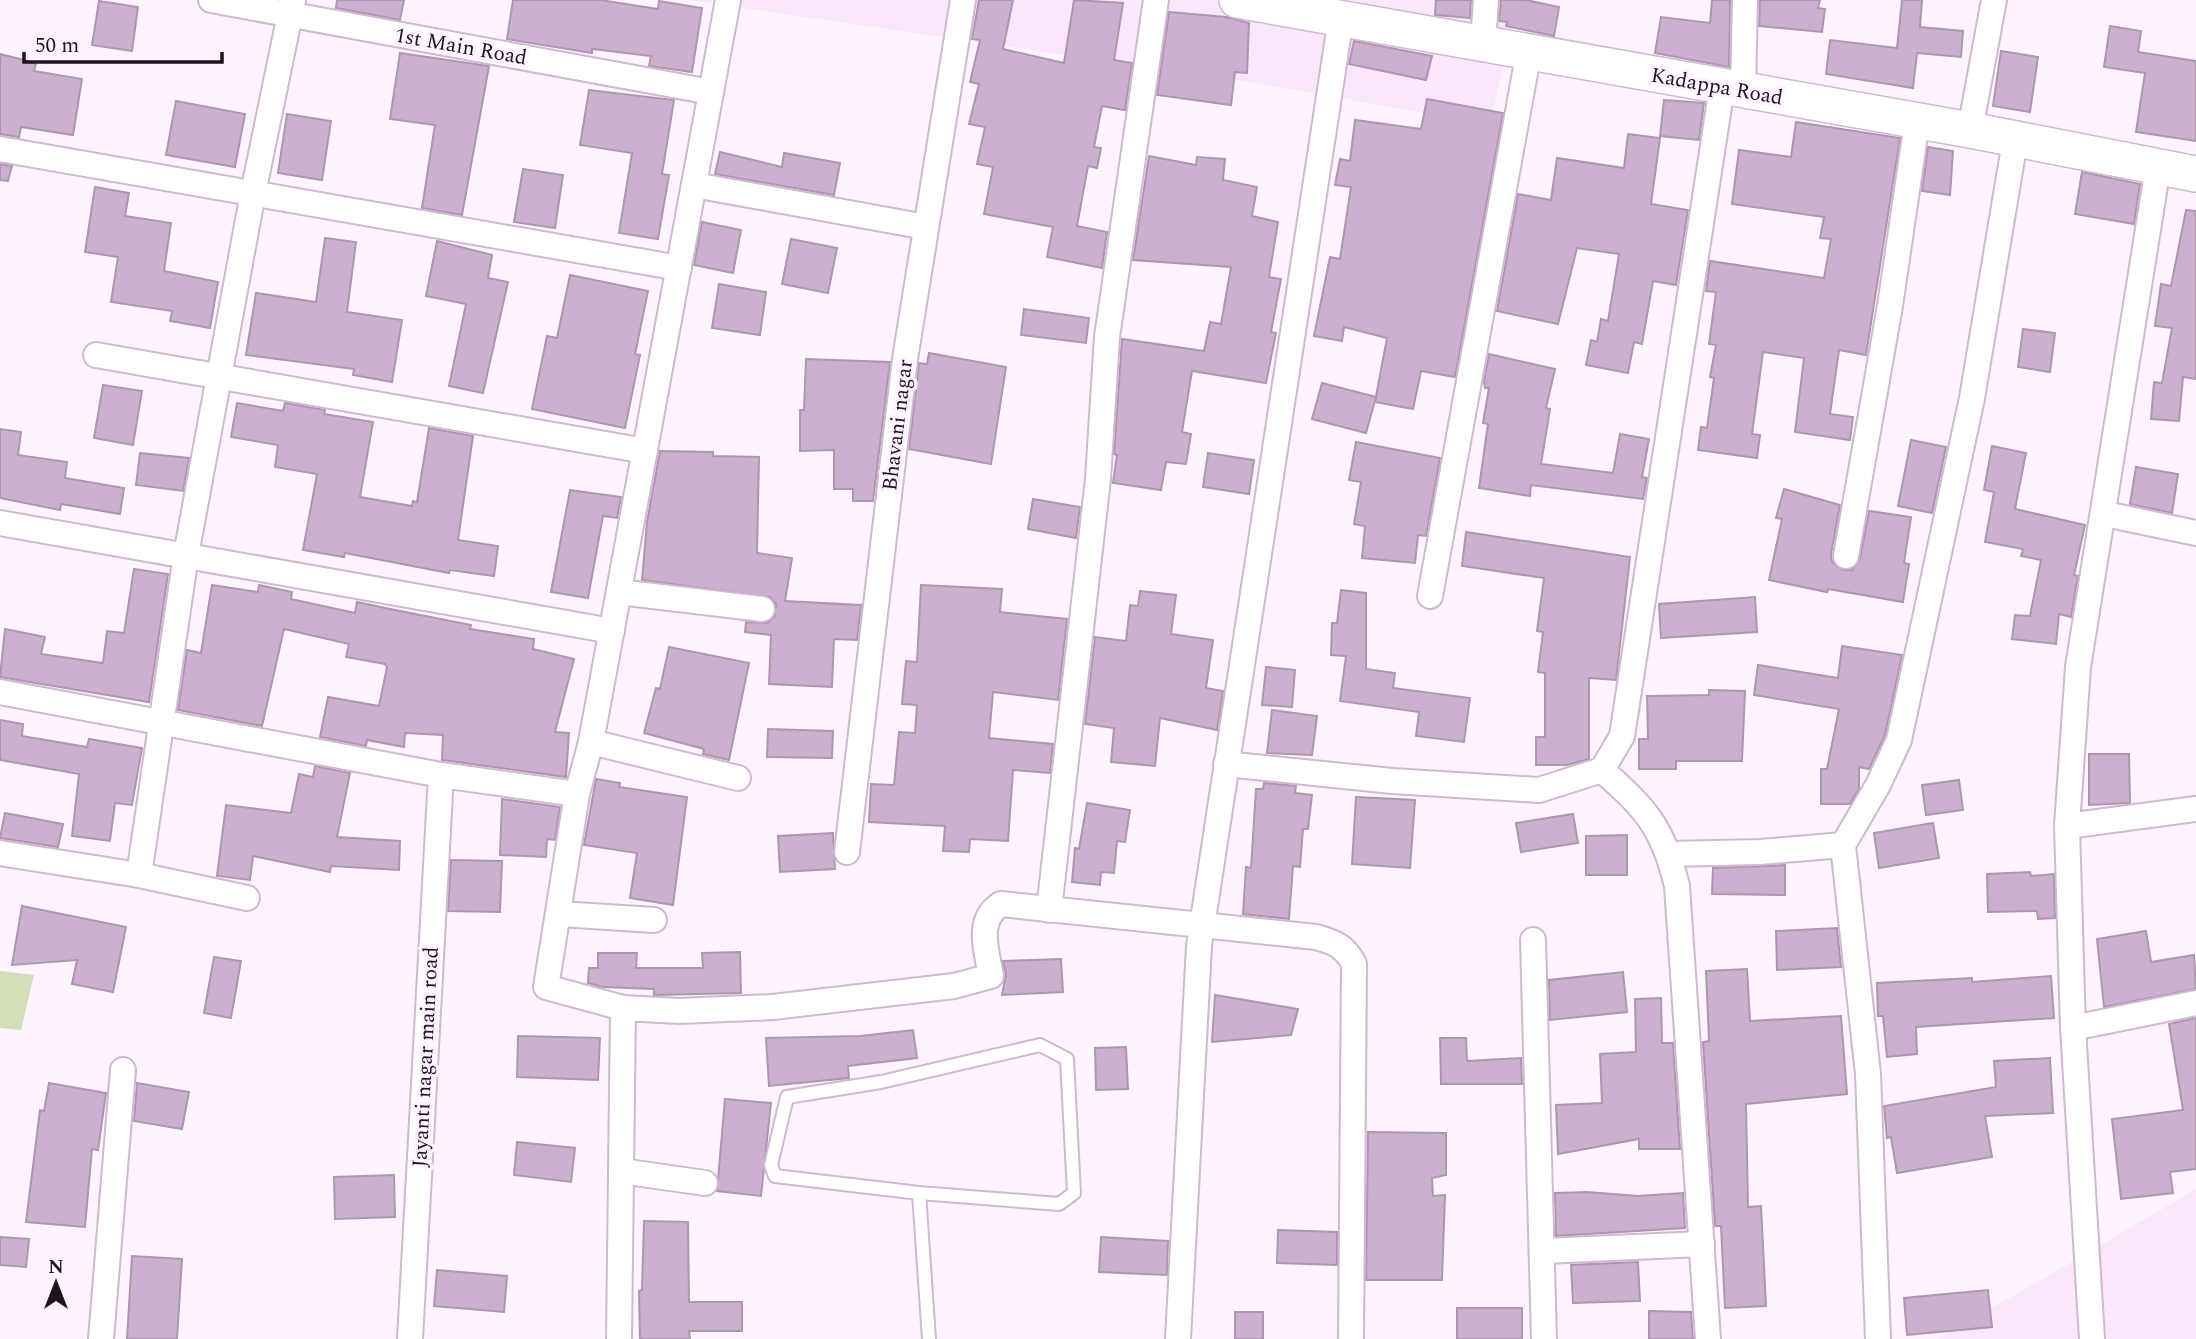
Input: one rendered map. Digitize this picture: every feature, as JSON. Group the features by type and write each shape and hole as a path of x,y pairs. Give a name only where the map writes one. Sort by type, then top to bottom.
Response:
{"main road":[{"name":"Kadappa Road","path":"1237,0 1970,130 2015,141 2196,174"}],"street":[{"name":"1st Main Road","path":"211,0 293,7 711,92"},
{"path":"728,0 591,742 577,794 560,914 546,987 623,1008 679,1012 773,1007 954,986 991,976 984,928 995,908 1011,904 1202,927 1315,937 1335,942 1347,951 1354,964 1351,1339"},
{"name":"Bhavani nagar","path":"847,852 905,359 962,0"},
{"path":"1049,909 1098,479 1107,337 1156,0"},
{"path":"1483,43 1486,0"},
{"path":"1226,764 1392,781 1539,790 1602,770 1622,736 1733,89 1745,0"},
{"path":"1970,130 1994,0"},
{"path":"139,875 186,555 253,193 293,7"},
{"path":"1178,1339 1202,927 1340,18"},
{"path":"1430,596 1529,51"},
{"path":"1846,556 1890,306 1917,122"},
{"path":"1878,1339 1868,1074 1843,845 1878,785 1899,740 1972,398 2015,141"},
{"path":"0,149 679,268"},
{"path":"2092,1339 2073,1028 2067,826 2078,667 2105,514 2158,167"},
{"path":"694,185 926,227"},
{"path":"96,355 220,374 645,451"},
{"path":"2105,514 2196,533"},
{"path":"0,523 612,631"},
{"path":"619,592 762,609"},
{"path":"0,692 441,775 577,794"},
{"path":"591,742 738,778"},
{"path":"1602,770 1644,808 1670,854 1677,886 1708,1339"},
{"name":"Jayanti nagar main road","path":"410,1339 441,775"},
{"path":"2067,826 2196,809"},
{"path":"1670,854 1760,852 1843,845"},
{"path":"0,853 139,875 247,898"},
{"path":"560,914 654,920"},
{"path":"1533,940 1544,1251 1544,1339"},
{"path":"2073,1028 2196,1003"},
{"path":"619,1339 623,1008"},
{"path":"101,1339 122,1070"},
{"path":"621,1171 705,1183"},
{"path":"1544,1251 1702,1244"}],"lane":[{"path":"1040,1045 1067,1059 1074,1193 1059,1204 919,1193 775,1176 771,1165 787,1097 881,1082 1040,1045"},
{"path":"919,1193 929,1339"}],"shaded area":[{"path":"689,0 1518,0 1490,125 1252,82"},
{"path":"2196,1189 2196,1339 1937,1339 2048,1276"}],"green space":[{"path":"0,971 34,975 21,1030 0,1028"}],"building":[{"path":"337,0 404,0 400,20 336,8"},
{"path":"513,0 600,0 658,9 659,1 702,8 692,72 649,66 651,56 592,49 592,53 507,39"},
{"path":"979,0 1013,0 1003,49 1064,63 1074,0 1123,3 1114,60 1132,63 1125,110 1102,106 1094,147 1101,148 1097,168 1088,166 1077,226 1107,232 1102,268 1047,257 1053,227 984,214 993,167 977,164 985,127 969,124 979,84 970,82 980,40 972,39"},
{"path":"1436,0 1471,0 1470,18 1435,15"},
{"path":"1501,0 1526,0 1559,7 1554,36 1506,26 1507,22 1499,21"},
{"path":"1712,0 1730,0 1729,67 1655,53 1661,17 1710,23"},
{"path":"1760,0 1820,0 1818,8 1825,9 1822,32 1759,26"},
{"path":"1902,0 1922,0 1920,27 1963,31 1961,57 1917,53 1913,88 1826,74 1830,40 1897,48"},
{"path":"99,1 138,7 132,51 92,45"},
{"path":"1169,12 1226,17 1249,23 1247,73 1235,72 1231,105 1157,95"},
{"path":"2110,26 2141,31 2138,52 2196,61 2196,141 2136,132 2145,73 2104,67"},
{"path":"1354,41 1432,56 1426,80 1349,64"},
{"path":"2001,51 2038,57 2030,112 1993,106"},
{"path":"400,53 489,66 462,215 422,208 435,125 390,119"},
{"path":"0,54 36,63 34,71 82,79 73,135 21,127 19,137 0,134"},
{"path":"589,90 674,100 662,174 669,175 658,239 619,233 632,153 580,145"},
{"path":"1427,99 1503,113 1455,377 1421,371 1413,409 1375,402 1387,338 1344,327 1342,341 1314,336 1330,257 1340,259 1351,187 1335,185 1340,159 1350,161 1355,120 1421,129"},
{"path":"1664,100 1704,103 1699,140 1660,136"},
{"path":"176,101 245,114 235,167 166,155"},
{"path":"287,114 331,121 322,180 278,173"},
{"path":"1796,122 1900,138 1866,355 1839,350 1830,414 1853,417 1850,440 1795,432 1804,358 1763,352 1752,434 1760,435 1757,458 1698,450 1701,427 1707,428 1714,378 1710,377 1716,345 1709,344 1716,292 1706,291 1710,261 1824,278 1831,239 1820,238 1824,217 1732,204 1739,150 1791,157"},
{"path":"1628,134 1660,138 1651,204 1688,210 1676,285 1653,281 1642,344 1634,342 1628,373 1586,365 1591,340 1597,342 1601,319 1608,321 1619,254 1577,248 1558,324 1497,311 1518,194 1551,200 1557,158 1624,168"},
{"path":"1928,147 1953,151 1950,195 1922,191"},
{"path":"720,152 782,167 784,153 840,163 834,195 715,174"},
{"path":"1149,156 1196,165 1197,157 1225,159 1223,180 1257,187 1252,216 1278,222 1269,277 1281,279 1271,332 1276,333 1266,383 1192,371 1182,432 1191,434 1186,464 1166,462 1161,490 1113,483 1117,455 1114,454 1122,339 1204,351 1210,322 1221,324 1231,267 1133,260"},
{"path":"0,164 12,166 8,181 0,180"},
{"path":"523,169 563,175 555,228 514,222"},
{"path":"2082,172 2140,184 2134,224 2075,214"},
{"path":"95,187 129,193 125,216 171,223 164,271 218,282 210,328 170,321 172,311 111,302 118,257 85,252"},
{"path":"2186,210 2196,211 2196,379 2183,377 2179,421 2151,419 2154,382 2162,383 2172,328 2155,326 2161,284 2171,286"},
{"path":"702,222 741,230 733,273 694,265"},
{"path":"325,238 356,242 347,312 402,320 392,382 353,375 354,369 246,355 256,293 316,302"},
{"path":"791,239 837,248 828,293 782,284"},
{"path":"437,241 492,255 488,278 508,282 483,393 449,386 466,304 426,296"},
{"path":"570,275 648,291 635,354 640,355 625,428 532,409 547,336 557,338"},
{"path":"719,284 766,292 760,335 712,328"},
{"path":"1024,309 1089,318 1086,343 1021,335"},
{"path":"2023,329 2055,333 2050,372 2018,367"},
{"path":"929,353 1006,367 991,464 909,449 919,363 927,364"},
{"path":"1489,354 1555,369 1546,408 1550,409 1541,464 1613,473 1620,434 1649,439 1642,477 1647,478 1643,499 1531,485 1530,496 1479,488 1488,424 1483,423 1489,388 1485,388 1484,381"},
{"path":"806,359 890,362 873,501 853,501 853,489 834,489 834,450 800,451 800,410 804,410"},
{"path":"1322,383 1376,397 1366,433 1312,419"},
{"path":"103,385 142,391 133,445 94,438"},
{"path":"237,403 283,411 285,403 325,410 324,414 373,422 360,497 412,506 413,501 417,502 429,428 473,436 458,540 498,546 494,576 450,570 449,573 345,553 344,557 303,550 317,474 275,467 278,445 231,437"},
{"path":"0,429 21,432 18,455 67,462 65,478 124,488 120,514 61,504 60,510 0,498"},
{"path":"1911,440 1946,447 1932,513 1898,506"},
{"path":"1356,442 1440,458 1426,536 1418,535 1415,563 1362,558 1365,526 1354,524 1361,482 1349,480"},
{"path":"1992,446 2026,453 2015,509 2085,525 2074,575 2078,576 2071,617 2059,614 2056,644 2012,639 2015,615 2030,616 2041,560 2021,556 2023,549 1985,542 1994,492 1984,490"},
{"path":"660,451 713,452 713,456 759,457 757,553 792,558 785,601 861,605 857,640 834,639 832,687 769,684 771,635 745,632 746,622 767,623 774,617 776,604 770,597 642,580 647,522"},
{"path":"140,453 189,458 183,491 136,485"},
{"path":"1208,453 1254,460 1249,494 1203,487"},
{"path":"2136,467 2178,474 2172,513 2130,504"},
{"path":"1784,489 1840,505 1831,554 1832,562 1843,570 1852,570 1860,559 1869,511 1911,517 1904,563 1909,564 1903,602 1828,589 1827,592 1769,580 1782,519 1776,518"},
{"path":"570,490 621,497 617,518 603,516 588,598 551,592"},
{"path":"1033,499 1080,507 1076,538 1028,529"},
{"path":"1466,532 1630,557 1616,680 1589,678 1589,759 1567,765 1536,765 1536,737 1545,737 1545,673 1538,672 1543,632 1537,631 1544,578 1462,566"},
{"path":"134,569 168,574 149,702 0,677 5,629 45,637 41,654 103,663 107,631 124,633"},
{"path":"212,585 258,592 259,585 292,592 291,599 355,613 357,602 471,625 470,629 534,639 533,649 574,659 555,732 569,733 566,777 442,760 443,735 405,733 404,747 367,740 366,746 320,737 328,697 379,706 387,667 385,664 346,657 349,644 284,629 262,726 178,710 187,650 201,653"},
{"path":"921,585 1002,589 1000,612 1067,619 1058,700 993,692 989,738 1053,744 1050,773 1013,770 1008,841 970,839 969,852 943,851 945,826 869,822 871,784 894,785 899,732 915,733 917,705 902,704 906,661 917,662"},
{"path":"1341,590 1366,593 1366,669 1395,673 1393,688 1470,698 1464,742 1416,736 1419,712 1340,701 1346,656 1331,655 1332,623 1337,623"},
{"path":"1140,591 1176,595 1171,634 1213,640 1206,688 1223,691 1217,730 1160,718 1155,766 1111,762 1114,728 1085,724 1095,637 1126,641 1130,605 1138,606"},
{"path":"1755,597 1757,632 1661,638 1659,604"},
{"path":"1842,646 1902,655 1885,735 1869,769 1859,767 1859,789 1850,804 1821,804 1821,769 1827,769 1839,709 1754,695 1758,665 1838,678"},
{"path":"669,647 749,663 729,760 703,754 704,749 644,733 656,688 660,689"},
{"path":"1266,667 1295,670 1292,707 1262,705"},
{"path":"1709,690 1745,691 1742,761 1676,761 1676,769 1639,769 1639,739 1648,739 1647,696 1709,695"},
{"path":"1272,710 1317,716 1312,755 1267,753"},
{"path":"0,720 23,724 22,736 87,747 89,739 142,748 132,805 115,803 110,841 72,836 79,774 0,760"},
{"path":"768,729 833,731 832,758 767,757"},
{"path":"2089,754 2129,754 2130,803 2089,805"},
{"path":"315,766 350,773 337,837 400,841 399,870 331,866 330,872 253,856 250,880 217,876 226,805 291,813 299,774 313,777"},
{"path":"596,779 620,783 619,787 687,797 673,905 630,898 637,853 584,845"},
{"path":"1959,780 1963,810 1926,815 1922,785"},
{"path":"1264,783 1296,786 1295,793 1312,795 1308,829 1303,829 1300,867 1293,866 1289,919 1243,914 1246,867 1251,868 1256,789 1263,789"},
{"path":"1356,797 1415,800 1410,868 1352,864"},
{"path":"502,799 560,807 555,840 547,839 546,857 500,855"},
{"path":"1087,803 1130,810 1125,842 1117,841 1114,873 1101,872 1100,885 1072,882 1075,848 1079,849"},
{"path":"5,813 63,824 58,847 0,838"},
{"path":"1573,814 1578,843 1521,852 1516,823"},
{"path":"1933,823 1939,858 1879,868 1874,833"},
{"path":"833,833 835,869 780,872 778,836"},
{"path":"1627,835 1627,875 1586,875 1586,836"},
{"path":"451,860 502,861 500,912 448,911"},
{"path":"1785,865 1785,895 1712,894 1713,868"},
{"path":"2030,872 2031,876 2054,874 2055,918 2038,919 2037,911 1988,912 1987,874"},
{"path":"22,906 126,927 113,992 72,984 77,960 12,965"},
{"path":"1837,928 1841,967 1777,970 1776,931"},
{"path":"2146,931 2151,962 2194,955 2196,989 2104,1007 2097,939"},
{"path":"740,952 741,993 654,995 654,989 603,987 588,983 589,968 598,968 598,953 637,953 636,968 703,968 702,953"},
{"path":"214,957 241,961 231,1018 204,1013"},
{"path":"1061,959 1063,992 1002,995 1006,974 1003,961"},
{"path":"1747,969 1750,1021 1841,1016 1847,1094 1746,1104 1748,1207 1761,1206 1766,1306 1725,1308 1721,1226 1715,1226 1703,1042 1709,1041 1706,971"},
{"path":"1623,972 1627,1012 1550,1020 1549,980"},
{"path":"2051,976 2054,1018 1916,1027 1917,1054 1887,1057 1883,1016 1878,1016 1877,983 1972,978 1972,982"},
{"path":"1215,995 1298,1009 1291,1035 1212,1042"},
{"path":"1661,998 1662,1043 1673,1043 1680,1149 1639,1149 1639,1139 1558,1154 1556,1105 1602,1103 1600,1054 1636,1052 1635,999"},
{"path":"2196,1018 2196,1169 2170,1172 2173,1193 2121,1199 2112,1119 2183,1110 2169,1024"},
{"path":"913,1030 917,1058 848,1066 849,1078 769,1086 766,1038 860,1036"},
{"path":"518,1036 600,1038 598,1080 517,1077"},
{"path":"1440,1038 1466,1038 1467,1061 1521,1058 1522,1084 1441,1084"},
{"path":"1126,1047 1128,1089 1096,1090 1095,1048"},
{"path":"2050,1058 2053,1113 1985,1116 1992,1157 1897,1173 1891,1137 1887,1138 1884,1106 1996,1087 1994,1061"},
{"path":"49,1083 106,1093 98,1150 92,1149 85,1227 26,1222 40,1110 44,1111"},
{"path":"137,1083 189,1092 182,1129 134,1121"},
{"path":"725,1099 771,1103 761,1196 717,1191"},
{"path":"1368,1132 1446,1133 1446,1175 1432,1178 1433,1196 1445,1195 1442,1280 1366,1280"},
{"path":"517,1142 575,1148 571,1182 514,1175"},
{"path":"394,1175 395,1217 335,1219 334,1177"},
{"path":"1587,1192 1638,1196 1683,1193 1685,1228 1556,1236 1555,1193"},
{"path":"644,1221 688,1222 689,1302 742,1302 742,1331 689,1331 690,1339 640,1339 639,1291 642,1290"},
{"path":"1278,1230 1337,1232 1337,1265 1277,1263"},
{"path":"0,1237 29,1239 26,1267 0,1265"},
{"path":"1101,1237 1168,1241 1167,1275 1099,1272"},
{"path":"132,1256 182,1259 177,1339 127,1339"},
{"path":"1638,1262 1640,1301 1573,1303 1571,1265"},
{"path":"437,1270 507,1276 504,1312 434,1306"},
{"path":"1988,1290 1992,1327 1907,1335 1904,1298"},
{"path":"1457,1308 1522,1308 1522,1339 1457,1339"},
{"path":"1649,1311 1691,1312 1693,1339 1649,1339"},
{"path":"1235,1312 1263,1312 1263,1339 1235,1339"}]}
